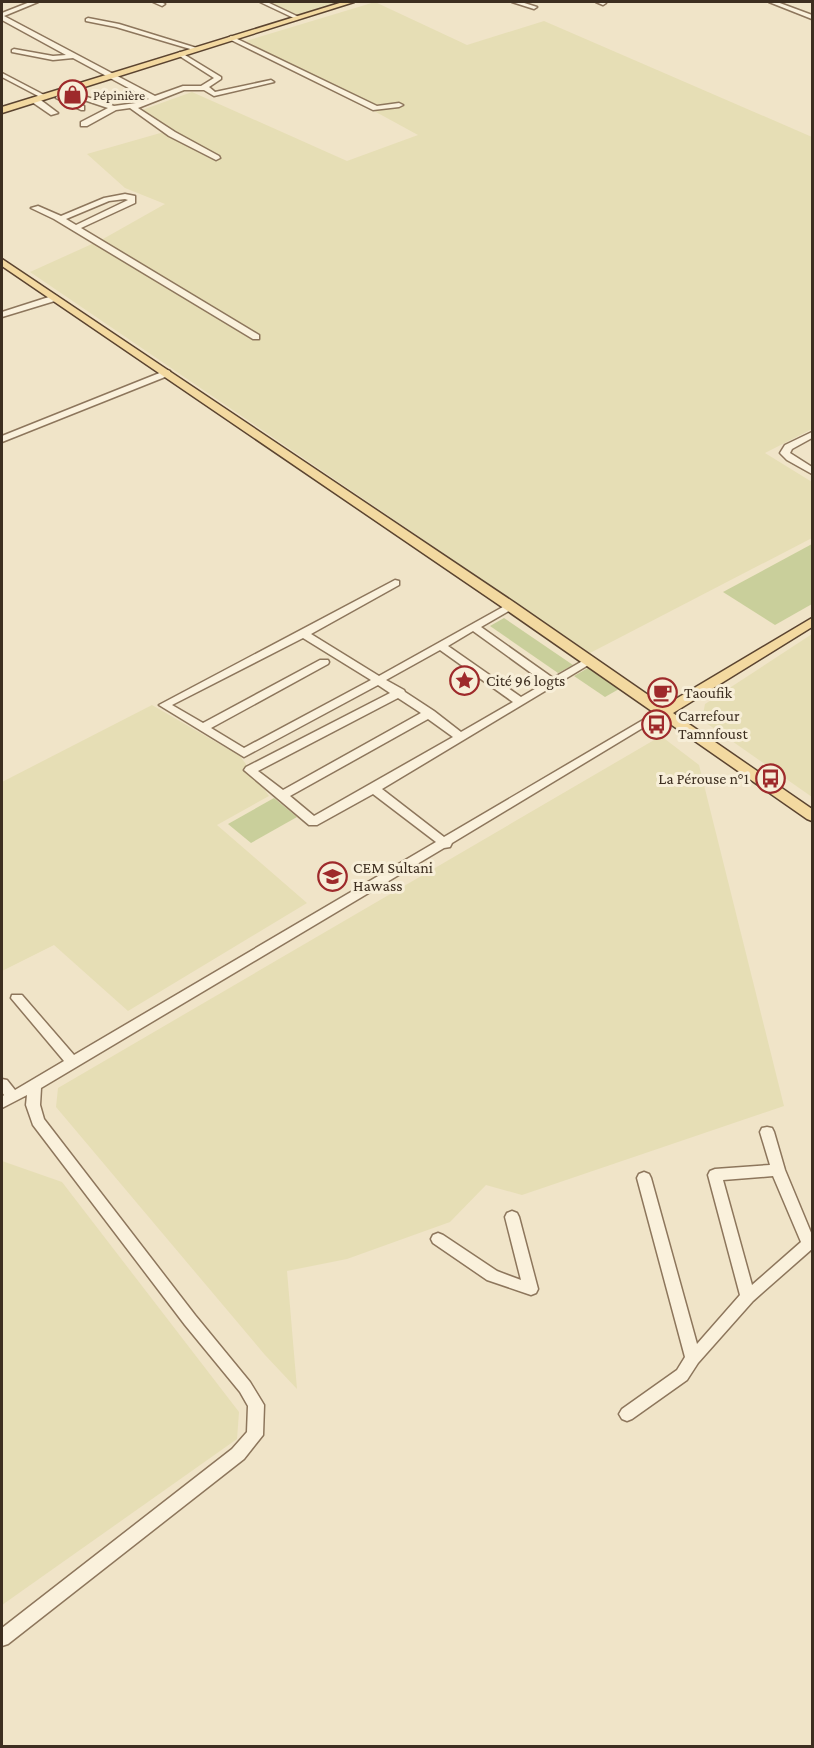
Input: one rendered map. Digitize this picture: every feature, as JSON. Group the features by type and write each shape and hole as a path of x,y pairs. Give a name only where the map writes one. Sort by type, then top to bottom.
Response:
{"main road":[{"path":"2,111 350,2"},
{"path":"2,262 510,606 664,712 811,818"},
{"path":"664,712 813,622"}],"street":[{"path":"2,16 35,2"},
{"path":"263,2 298,18"},
{"path":"515,2 534,7"},
{"path":"772,2 813,17"},
{"path":"2,16 155,99"},
{"path":"88,20 117,25 197,49"},
{"path":"231,38 376,108 399,105"},
{"path":"15,51 53,58 74,56"},
{"path":"180,54 219,78 204,88"},
{"path":"2,75 45,97"},
{"path":"84,124 114,108 137,105 183,88 204,88 219,94 271,82"},
{"path":"54,94 81,108"},
{"path":"63,100 78,96 114,108"},
{"path":"35,100 54,113"},
{"path":"137,105 134,108 147,118 216,159"},
{"path":"60,219 113,197 132,198 132,201 126,205 75,228"},
{"path":"35,208 60,219 256,337"},
{"path":"2,315 55,298"},
{"path":"2,439 167,373"},
{"path":"813,435 788,447 785,453 813,471"},
{"path":"395,583 303,634 164,705 244,753 510,606"},
{"path":"474,627 553,683"},
{"path":"303,634 400,692 460,737"},
{"path":"441,646 520,702"},
{"path":"400,692 250,770 313,822 374,789 590,661"},
{"path":"203,728 324,662"},
{"path":"2,1084 7,1100 35,1085 446,844 664,712"},
{"path":"282,795 430,713"},
{"path":"374,789 446,844"},
{"path":"17,998 73,1063"},
{"path":"2,1638 238,1454 255,1435 256,1405 245,1387 190,1320 38,1121 33,1105 35,1085"},
{"path":"627,1414 682,1375 693,1358 748,1297 810,1242 778,1170 767,1132"},
{"path":"748,1297 715,1175 778,1170"},
{"path":"644,1178 693,1358"},
{"path":"438,1239 492,1276 531,1289 512,1217"}],"shaded area":[{"path":"268,2 342,2 298,15"},
{"path":"375,2 467,45 544,21 812,137 812,429 765,453 812,482 812,538 590,653 30,272 103,239 165,204 125,188 87,154 171,130 142,110 192,92 347,161 418,135 246,41"},
{"path":"812,634 812,797 702,720 705,704"},
{"path":"152,705 240,756 269,796 217,825 307,903 128,1011 54,945 2,971 2,782"},
{"path":"661,736 699,765 784,1106 522,1195 486,1185 450,1222 347,1259 287,1271 297,1389 265,1355 56,1107 58,1088"},
{"path":"2,1161 62,1182 239,1412 237,1439 2,1605"}],"green space":[{"path":"812,544 812,604 775,625 723,592"},
{"path":"504,618 573,665 558,673 490,626"},
{"path":"588,668 619,689 605,697 574,676"},
{"path":"274,798 297,817 251,843 228,824"}],"place":[{"name":"Pépinière","path":"72,95"},
{"name":"Cité 96 logts","path":"465,680"},
{"name":"Taoufik","path":"663,692"},
{"name":"Carrefour Tamnfoust","path":"657,724"},
{"name":"La Pérouse n°1","path":"770,778"},
{"name":"CEM Sultani Hawass","path":"332,876"}]}
